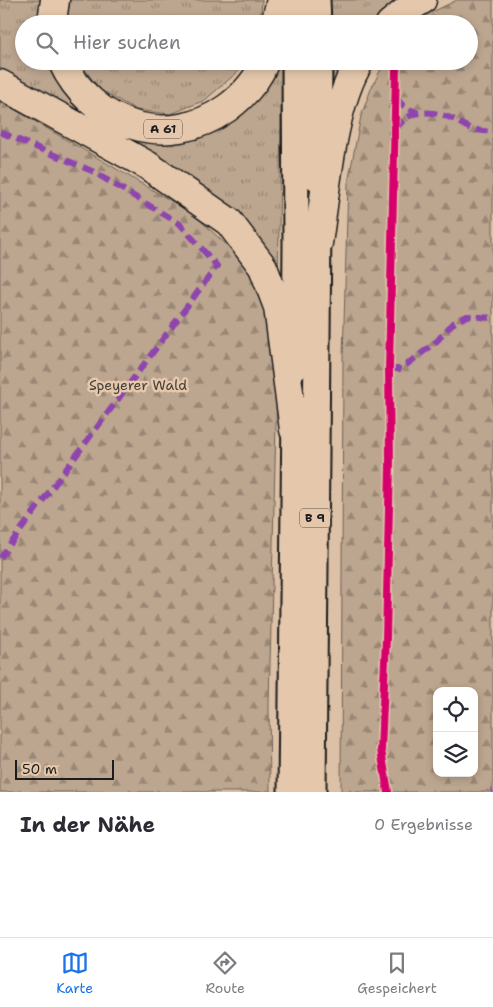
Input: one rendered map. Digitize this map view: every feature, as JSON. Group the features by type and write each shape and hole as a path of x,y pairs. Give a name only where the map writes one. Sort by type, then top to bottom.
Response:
{"highway":[{"path":"53,15 55,0"},
{"path":"277,15 281,0"},
{"path":"294,0 294,15"},
{"path":"317,0 318,15"},
{"path":"401,15 422,0"},
{"name":"A 61","path":"66,70 84,96 99,108 133,126 151,130 173,129 194,125 217,115 235,102 250,87 260,70"},
{"name":"B 9","path":"291,792 296,244 295,70"},
{"name":"B 9","path":"313,792 318,70"},
{"path":"318,243 337,124 345,93 356,70"},
{"name":"B 9","path":"0,84 147,165 230,222 262,267 278,307 294,430"}],"green space":[{"path":"0,0 45,0 43,15 15,15 15,70 56,70 68,96 118,128 169,137 260,70 282,70 278,283 267,259 0,72"},
{"path":"70,0 262,0 261,15 67,15"},
{"path":"329,0 409,0 392,15 329,15"},
{"path":"457,0 493,0 493,792 341,792 343,358 348,183 361,116 380,70 478,70 478,15 426,15"},
{"path":"85,70 240,70 205,100 171,114 136,110 99,89"},
{"path":"330,70 348,70 332,105"},
{"name":"Speyerer Wald","path":"0,101 192,213 230,248 250,274 263,302 277,385 269,703 270,792 0,792"}],"marked path":[{"path":"397,97 403,105 418,113"},
{"path":"396,130 407,117 414,114 430,113 455,120 472,129 493,132"},
{"path":"0,132 92,171 180,224 217,266 0,558"},
{"path":"389,369 401,369 436,342 452,324 467,316 493,318"}],"cycle path":[{"path":"388,792 381,750 390,464 389,369 396,70"}]}
